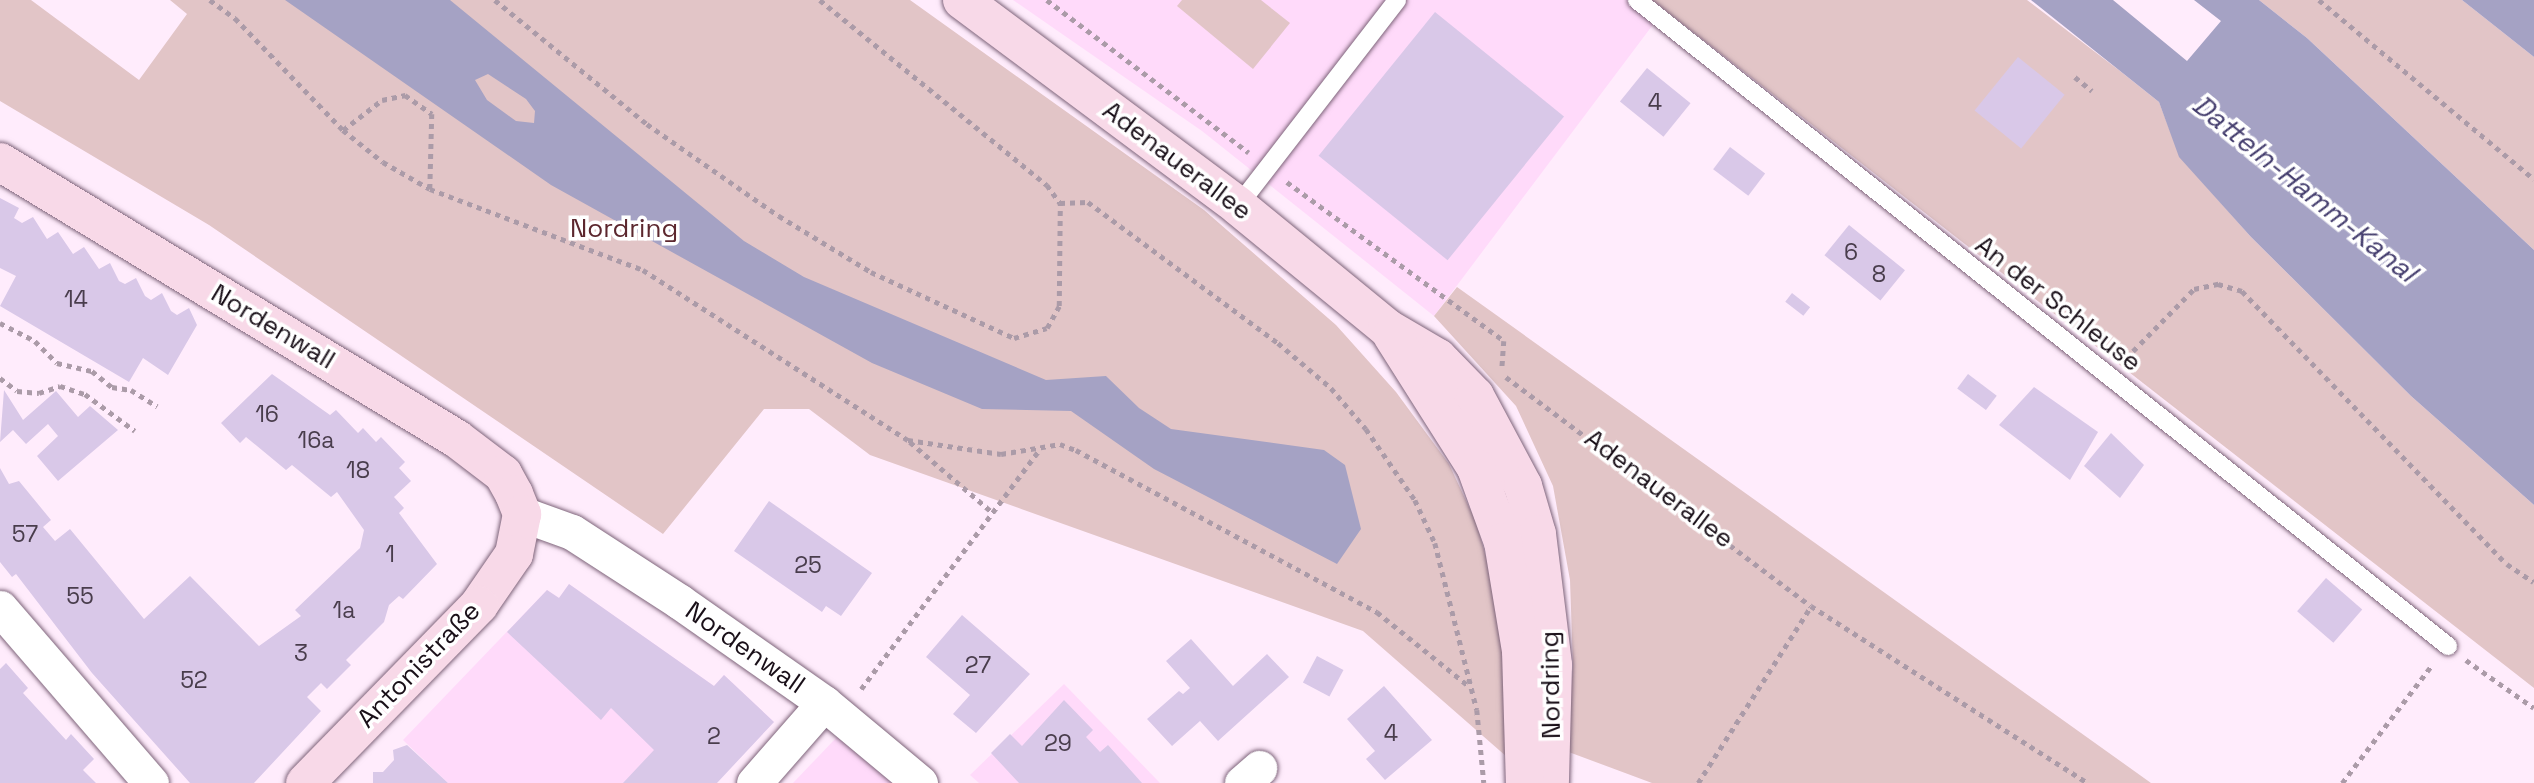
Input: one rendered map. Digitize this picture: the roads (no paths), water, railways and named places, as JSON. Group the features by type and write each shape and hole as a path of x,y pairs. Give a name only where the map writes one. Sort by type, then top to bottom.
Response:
{"main road":[{"name":"Adenauerallee","path":"962,0 1238,206 1387,328 1438,358 1475,396 1523,486 1546,587"},
{"name":"Nordenwall","path":"0,162 484,456 503,474 520,525"},
{"name":"Adenauerallee","path":"1387,328 1465,449 1492,505 1512,581 1524,696"},
{"name":"Antonistraße","path":"305,783 479,604 514,554 520,525"},
{"name":"Nordring","path":"1546,587 1553,665 1550,783"},
{"name":"Nordring","path":"1524,696 1525,783"}],"street":[{"name":"Nordenwall","path":"520,525 552,522 595,547 832,710 920,783"},
{"path":"0,607 151,783"},
{"path":"754,783 832,710"}],"lane":[{"path":"1238,206 1397,0"},
{"name":"An der Schleuse","path":"1637,0 2448,646"}],"water":[{"path":"285,0 450,0 744,241 804,277 1046,380 1106,376 1139,408 1171,429 1324,450 1345,465 1361,529 1337,564 1154,469 1071,411 982,409 872,363 551,185","holes":["488,74 526,99 535,111 534,123 516,121 487,100 475,80"]},
{"name":"Datteln-Hamm-Kanal","path":"2031,0 2113,0 2187,61 2221,21 2194,0 2259,0 2307,38 2534,250 2534,505 2411,396 2251,237 2179,157 2159,102"},
{"path":"2462,0 2534,0 2534,57"}]}
